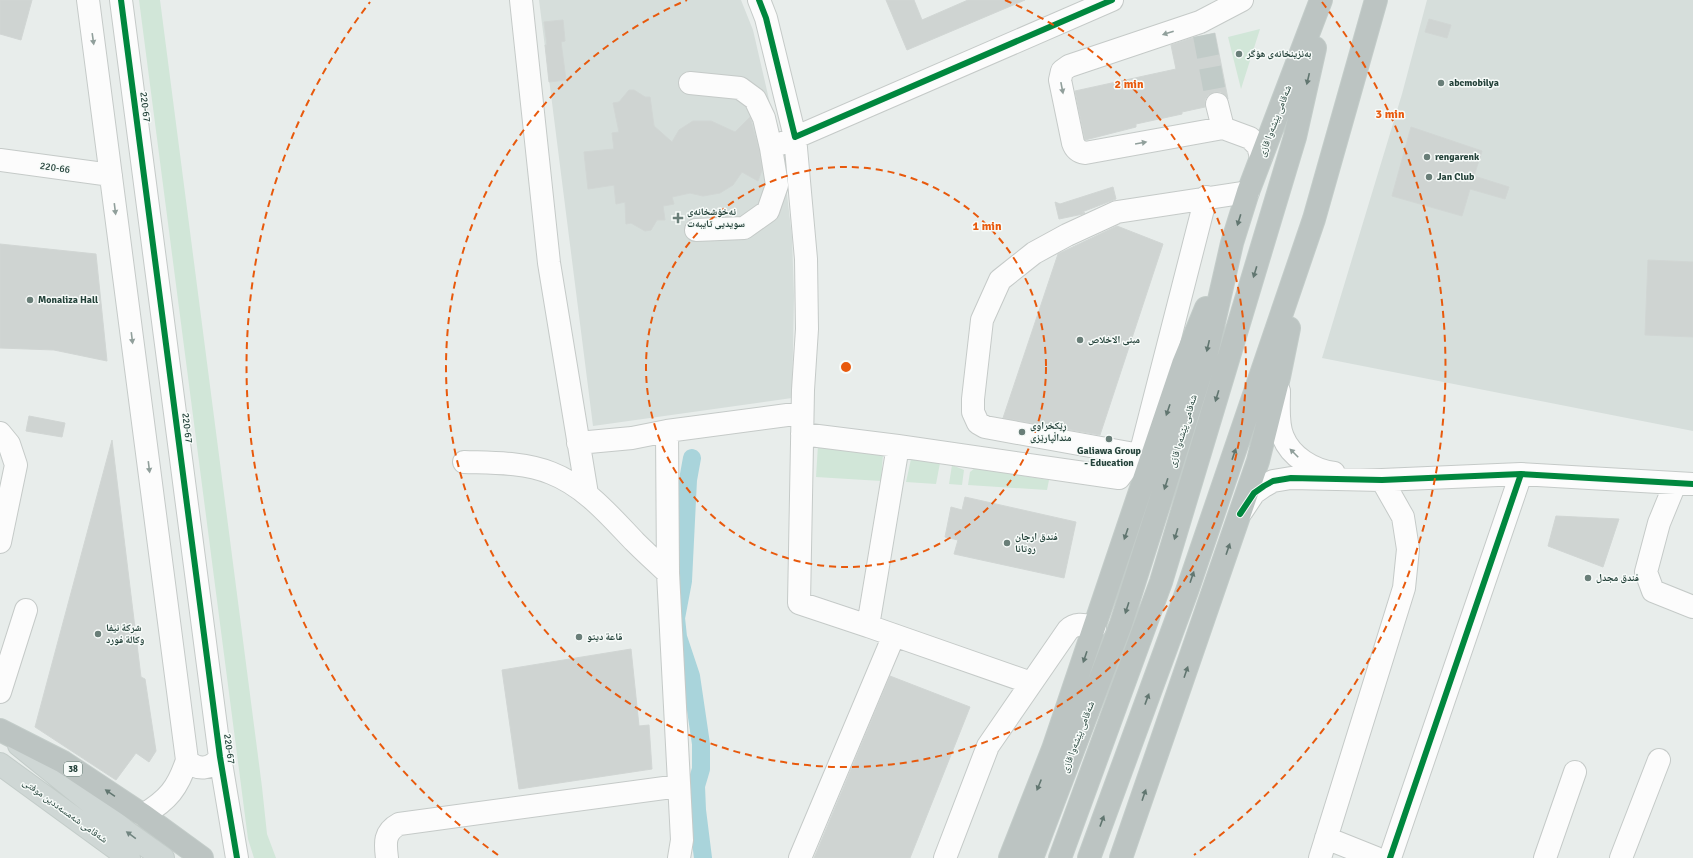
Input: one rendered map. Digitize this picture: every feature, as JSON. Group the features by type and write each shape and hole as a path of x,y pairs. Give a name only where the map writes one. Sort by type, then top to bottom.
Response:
{"highway":[{"name":"شەقامی پێشەوا قازی","path":"1032,858 1121,624 1206,357 1232,244 1248,192 1321,0"},
{"name":"شەقامی پێشەوا قازی","path":"1060,858 1161,582 1295,137 1325,0"},
{"path":"1089,858 1187,591 1314,219 1376,0"},
{"path":"1121,858 1258,461 1279,377 1314,219"},
{"path":"1010,858 1053,749 1095,627 1149,449 1232,244"},
{"name":"38","path":"0,730 63,762 143,815"},
{"path":"143,815 202,858"}],"main road":[{"name":"شەقامی شەمسەددین موفتی","path":"0,730 128,833 163,858"},
{"name":"شەقامی شەمسەددین موفتی","path":"0,764 129,858"}],"street":[{"path":"88,0 187,760 181,777 172,793 158,806 143,815"},
{"name":"220-67","path":"120,0 220,757 237,858"},
{"path":"521,0 549,263 587,494"},
{"path":"759,0 766,18 795,137 806,259 807,329 802,424 799,603 1031,683"},
{"path":"771,148 1112,0"},
{"path":"1242,0 1202,29 1069,66 1062,72 1060,80 1073,143 1077,150 1085,153 1223,128 1250,138 1258,147 1261,157"},
{"path":"690,84 740,88 755,99 764,118 777,185 768,211 744,228 696,230"},
{"path":"1218,104 1223,128"},
{"path":"764,118 788,106"},
{"name":"220-66","path":"0,160 111,175"},
{"path":"1149,449 985,427 978,423 973,412 973,399 982,320 1000,280 1034,253 1067,235 1117,212 1206,197 1248,192"},
{"path":"578,443 632,438 667,431 802,424 898,446 1119,478 1149,449 1206,197"},
{"path":"1279,377 1279,418 1282,436 1288,447 1296,456 1308,464 1328,472 1382,480"},
{"path":"667,431 668,573 682,840 680,858"},
{"path":"0,432 9,444 16,465 0,537"},
{"path":"868,626 898,446"},
{"path":"464,462 499,463 551,473 587,494 668,573"},
{"path":"1390,858 1521,474"},
{"path":"1240,514 1254,493 1273,481 1291,478 1382,480 1521,474 1684,484 1659,523 1646,572 1653,591 1693,607"},
{"path":"1376,858 1323,848 1404,588 1408,549 1402,517 1382,480"},
{"path":"0,692 26,610"},
{"path":"945,858 982,758 996,735 1068,630 1071,627 1080,624 1095,627"},
{"path":"800,858 894,635"},
{"path":"187,760 191,765 197,768 204,768 210,767 216,763 220,757"},
{"path":"1621,858 1659,760"},
{"path":"1545,858 1575,772"},
{"path":"387,858 385,846 387,835 390,830 399,824 679,786"}],"shaded area":[{"name":"نەخۆشخانەی سویدیی تایبەت","path":"539,0 741,0 753,30 783,160 792,237 794,296 792,398 593,426"},
{"path":"1427,0 1693,0 1693,431 1322,358 1402,94"}],"green space":[{"path":"139,0 160,0 267,834 276,858 254,858 248,839"},
{"path":"1260,29 1241,89 1228,37"},
{"path":"818,445 883,454 881,481 816,477"},
{"path":"911,459 940,463 936,484 906,482"},
{"path":"952,465 964,470 962,485 949,484"},
{"path":"975,468 1049,480 1047,490 968,485 970,472"}],"building":[{"path":"0,0 32,0 21,40 0,34"},
{"path":"886,0 914,0 922,20 968,0 1025,0 907,50"},
{"path":"1429,19 1451,25 1447,38 1425,32"},
{"path":"563,20 565,41 561,42 566,80 549,82 544,22"},
{"path":"1215,33 1228,99 1221,92 1214,92 1208,95 1205,100 1205,107 1182,112 1182,114 1136,124 1136,127 1085,140 1075,91 1176,69 1171,45 1192,38"},
{"path":"629,90 634,90 645,97 650,97 654,126 672,142 679,130 693,121 711,121 735,132 750,117 759,150 762,170 758,181 742,172 733,185 720,193 703,196 690,193 672,197 674,204 663,206 665,220 657,220 651,230 645,231 631,223 626,224 625,202 616,204 614,185 588,189 584,152 614,149 612,133 619,132 613,103 619,102"},
{"path":"1411,127 1482,151 1474,176 1509,187 1505,199 1470,189 1462,216 1392,196"},
{"path":"1113,187 1116,199 1082,212 1085,213 1083,214 1059,219 1055,202 1060,204"},
{"name":"مبنى الاخلاص","path":"1117,226 1163,244 1100,435 1003,418 1058,254"},
{"path":"0,244 96,254 107,361 54,350 0,348"},
{"path":"1648,260 1693,262 1693,337 1645,335"},
{"path":"29,416 65,423 62,437 26,431"},
{"name":"شركة نيفا وكالة فورد","path":"112,440 141,677 145,679 156,751 149,762 136,753 116,780 35,727"},
{"path":"965,497 1076,522 1064,578 954,554 958,540 945,537 951,507 962,510"},
{"path":"1556,516 1619,519 1603,567 1548,546"},
{"path":"631,649 639,726 649,725 652,769 519,789 502,670"},
{"path":"890,676 970,707 910,858 814,858"}],"waterway":[{"path":"692,458 688,480 683,581 676,618 678,637 691,676 701,744 701,769 696,786 697,810 703,858"}],"tunnel":[{"path":"1204,35 1217,104"}],"cycle path":[{"path":"121,0 220,757 237,858"},
{"path":"759,0 766,18 795,137 1112,0"},
{"path":"1240,514 1254,493 1273,481 1291,478 1382,480 1521,474 1693,484"},
{"path":"1390,858 1521,474"}],"place":[{"name":"بەنزینخانەی هۆگر","path":"1239,54"},
{"name":"abcmobilya","path":"1441,83"},
{"name":"rengarenk","path":"1427,157"},
{"name":"Jan Club","path":"1429,177"},
{"name":"نەخۆشخانەی سویدیی تایبەت","path":"678,218"},
{"name":"Monaliza Hall","path":"30,300"},
{"name":"مبنى الاخلاص","path":"1080,340"},
{"name":"ڕێکخراوی منداڵپارێزی","path":"1022,432"},
{"name":"Galiawa Group - Education","path":"1109,439"},
{"name":"فندق ارجان روتانا","path":"1007,543"},
{"name":"فندق مجدل","path":"1588,578"},
{"name":"شركة نيفا وكالة فورد","path":"98,634"},
{"name":"قاعة ديتو","path":"579,637"}]}
